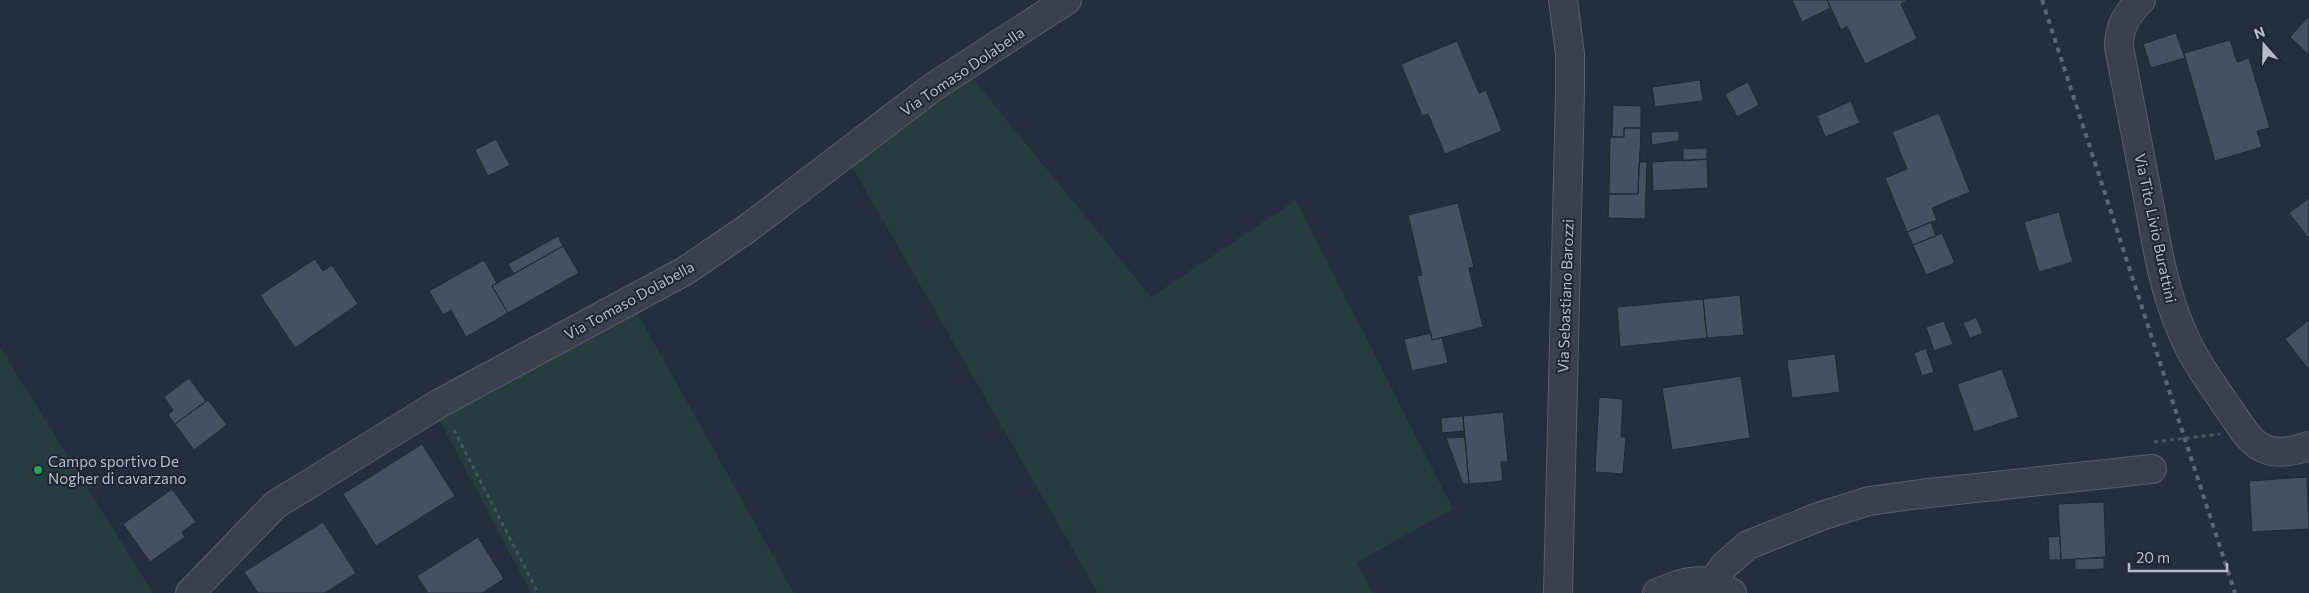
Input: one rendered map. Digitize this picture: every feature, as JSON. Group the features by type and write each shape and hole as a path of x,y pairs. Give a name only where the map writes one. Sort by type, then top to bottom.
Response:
{"street":[{"name":"Via Tomaso Dolabella","path":"190,593 275,505 440,403 684,271 748,228 933,87 1067,0"},
{"name":"Via Sebastiano Barozzi","path":"1558,593 1570,92 1570,54 1564,0"},
{"name":"Via Tito Livio Burattini","path":"2141,0 2126,16 2121,25 2119,46 2161,266 2176,316 2197,363 2242,428 2255,443 2262,449 2284,453 2309,446"},
{"path":"1657,593 1686,581 1723,588 1724,566 1748,545 1821,516 1869,501 2152,469"}],"path":[{"path":"440,403 538,593"},
{"path":"2154,442 2220,434"}],"green space":[{"path":"961,64 1151,297 1296,200 1453,509 1357,562 1373,593 1098,593 848,160"},
{"path":"634,307 794,593 531,593 436,414"},
{"name":"Campo sportivo De Nogher di cavarzano","path":"0,347 153,593 0,593"}],"building":[{"path":"1792,0 1827,0 1831,8 1802,22"},
{"path":"1827,0 1909,0 1901,4 1917,39 1865,64 1847,26 1841,30"},
{"path":"2309,16 2309,55 2290,37"},
{"path":"2176,33 2185,58 2151,68 2143,44"},
{"path":"2230,40 2237,62 2249,58 2270,128 2257,131 2262,147 2215,161 2184,53"},
{"path":"1457,41 1479,93 1486,90 1502,131 1445,154 1428,114 1422,116 1401,64"},
{"path":"1700,80 1703,101 1655,107 1652,87"},
{"path":"1748,82 1759,105 1737,117 1725,94"},
{"path":"1851,101 1860,123 1825,137 1817,116"},
{"path":"1613,105 1641,106 1641,128 1624,128 1624,137 1612,137"},
{"path":"1939,113 1970,192 1932,208 1937,220 1907,232 1885,178 1907,169 1892,132"},
{"path":"1624,128 1641,128 1638,194 1609,194 1610,137 1624,137"},
{"path":"1679,131 1679,141 1652,145 1651,132"},
{"path":"496,139 510,165 488,176 475,150"},
{"path":"1707,148 1707,159 1683,161 1683,149"},
{"path":"1707,159 1708,188 1653,191 1652,162"},
{"path":"1639,162 1647,162 1645,219 1608,218 1609,194 1638,194"},
{"path":"2309,198 2309,239 2289,213"},
{"path":"1458,203 1474,267 1469,268 1483,327 1432,340 1417,276 1422,275 1408,215"},
{"path":"2059,212 2073,262 2039,272 2024,222"},
{"path":"1931,222 1936,236 1913,245 1907,232"},
{"path":"1942,233 1955,263 1926,275 1913,245"},
{"path":"558,236 563,246 514,274 508,264"},
{"path":"563,246 579,273 508,313 492,286"},
{"path":"315,259 323,271 332,265 358,304 295,348 260,295"},
{"path":"484,260 497,283 492,286 508,313 466,337 451,310 443,315 429,291"},
{"path":"1740,295 1744,335 1707,338 1703,299"},
{"path":"1703,299 1707,338 1620,347 1617,307"},
{"path":"1976,317 1983,333 1970,338 1963,323"},
{"path":"2309,320 2309,370 2285,339"},
{"path":"1944,321 1953,344 1934,351 1926,327"},
{"path":"1431,333 1432,340 1442,337 1448,363 1412,371 1404,339"},
{"path":"1926,348 1934,372 1922,376 1914,353"},
{"path":"1835,354 1840,392 1792,398 1787,360"},
{"path":"2002,369 2019,417 1974,432 1957,384"},
{"path":"1741,376 1750,438 1672,450 1662,388"},
{"path":"189,378 206,401 175,424 168,415 173,410 164,397"},
{"path":"1599,397 1623,399 1621,437 1626,437 1623,474 1595,472"},
{"path":"208,400 227,425 194,450 175,424"},
{"path":"1503,412 1508,462 1501,462 1503,481 1469,484 1463,416"},
{"path":"1463,416 1464,431 1442,433 1441,418"},
{"path":"1465,437 1469,484 1463,484 1446,438"},
{"path":"422,444 455,496 376,546 343,494"},
{"path":"2307,477 2309,529 2252,532 2249,481"},
{"path":"172,489 196,522 182,532 185,537 150,562 123,524"},
{"path":"2104,502 2106,557 2061,560 2058,504"},
{"path":"323,522 356,573 325,593 258,593 244,572"},
{"path":"2060,536 2061,560 2049,560 2048,537"},
{"path":"478,537 504,579 482,593 428,593 417,576"},
{"path":"2104,558 2104,569 2075,570 2075,559"}],"railway":[{"path":"2042,0 2235,593"}],"place":[{"name":"Campo sportivo De Nogher di cavarzano","path":"38,470"}]}
